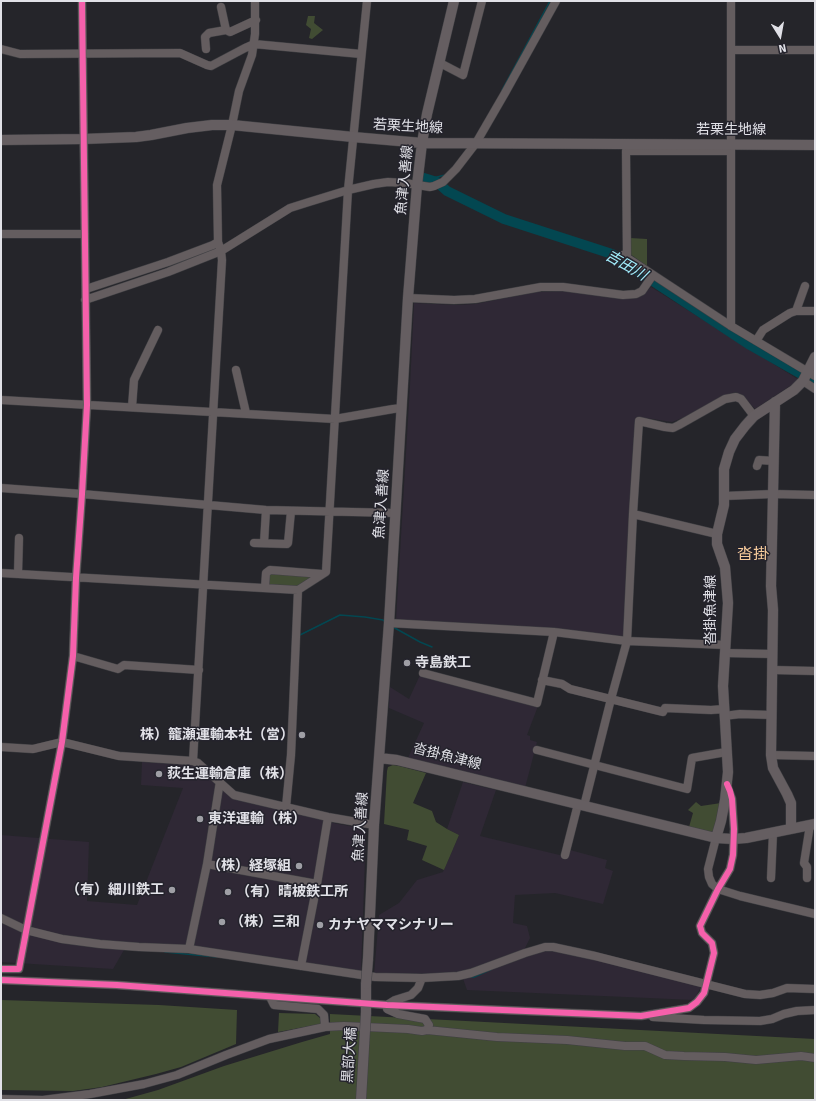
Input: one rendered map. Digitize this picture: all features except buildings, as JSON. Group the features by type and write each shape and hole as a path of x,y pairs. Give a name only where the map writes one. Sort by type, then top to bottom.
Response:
{"main road":[{"name":"魚津入善線","path":"366,1008 374,825 380,758 408,298 417,185 422,143 454,1"},
{"name":"若栗生地線","path":"1,140 136,137 212,124 422,143 731,148 815,144"},
{"name":"沓掛魚津線","path":"716,838 721,821 728,772 723,686 728,603 725,567 717,544 717,534 724,505 724,469 735,439 744,426 754,416 794,390 808,377 815,357"},
{"path":"775,402 771,586 773,610 771,755 773,768 788,794 791,803 791,829"},
{"name":"沓掛魚津線","path":"380,758 397,760 716,838 746,838 813,824"},
{"name":"黒部大橋","path":"361,1100 366,1008"}],"street":[{"path":"1,969 19,969 62,742 73,656 76,578 87,405 82,1"},
{"path":"193,761 222,260 218,242 217,185 239,91 252,55 256,20 255,1"},
{"path":"1,573 298,590 326,572 348,190 367,1"},
{"path":"440,63 463,75 482,1"},
{"path":"85,300 168,272 221,251 290,208 348,190 374,184 388,182 434,186 443,182 476,143 556,1"},
{"path":"731,1 731,326"},
{"path":"221,7 226,30"},
{"path":"206,49 206,37 209,33 226,30 230,32 256,20"},
{"path":"1,49 20,54 180,53 207,66 211,66 254,44 361,54"},
{"path":"731,50 815,50"},
{"path":"731,148 626,152 625,257 756,341 808,377 815,388"},
{"path":"1,234 85,234"},
{"path":"86,289 168,262 218,242"},
{"path":"408,298 454,300 475,299 541,287 562,287 623,295 636,294 642,291 654,275"},
{"path":"796,311 805,286"},
{"path":"756,341 763,330 790,313 796,311 815,311"},
{"path":"132,407 134,380 158,330"},
{"path":"236,370 246,413"},
{"path":"565,855 595,766 611,698 627,641 639,421 673,428 725,399 736,397 741,399 754,416"},
{"path":"1,400 335,419 402,408"},
{"path":"757,466 759,460 774,461"},
{"path":"1,488 266,510 396,513"},
{"path":"724,496 773,494 815,495"},
{"path":"264,543 266,510"},
{"path":"254,543 288,543 291,511"},
{"path":"633,514 717,534"},
{"path":"18,574 19,538"},
{"path":"265,588 266,572 270,570 322,574"},
{"path":"286,808 291,755 298,590"},
{"path":"389,623 554,632 627,641 773,654"},
{"path":"423,673 536,702 554,632"},
{"path":"73,656 118,669 124,665 199,670"},
{"path":"773,670 815,671"},
{"path":"542,680 562,684 570,689 663,712 665,708 711,710 772,716"},
{"path":"1,747 33,749 62,742 119,756 193,761 198,763 220,781 234,795 328,818 374,825"},
{"path":"537,750 687,789 692,758 726,752"},
{"path":"771,755 815,756"},
{"path":"189,949 207,864 220,781"},
{"path":"640,1016 689,1008 697,1002 704,993 714,953 712,943 702,933 700,926 718,889 730,869 733,855 734,829 732,799 727,784"},
{"path":"301,966 328,818"},
{"path":"806,878 807,867 804,863 813,824"},
{"path":"771,878 773,833"},
{"path":"716,838 708,869 712,884 718,889 740,896 815,914"},
{"path":"207,864 317,884"},
{"path":"1,918 26,930 62,939 146,948 189,949 375,976 422,978 458,976 471,973 525,953 545,947 553,947 595,956 738,993 760,995 773,993 787,988 815,989"},
{"path":"387,1005 395,1000 411,995 418,988 422,978"},
{"path":"1,980 117,985 270,997 366,1008 387,1005 704,1020 760,1021 772,1019 797,1011 815,1010"},
{"path":"270,997 274,1005 318,1009 324,1014 325,1027"},
{"path":"387,1005 387,1009 398,1014 425,1019 428,1025 427,1030"},
{"path":"1,1099 43,1100 90,1094 144,1084 177,1076 226,1055 269,1039 325,1027 344,1026 427,1030 567,1040 625,1046 645,1046 665,1055 725,1057 756,1060 801,1056 815,1058"}],"shaded area":[{"path":"651,287 799,380 755,409 744,397 736,392 723,396 690,415 672,422 646,418 636,419 624,636 396,620 414,303 457,305 475,304 535,292 563,291 632,298 642,296"},
{"path":"420,675 538,706 527,735 530,736 530,740 537,742 525,788 408,758 424,723 389,708 390,687 409,699"},
{"path":"142,762 195,764 236,799 307,815 333,823 366,829 361,972 128,943 113,969 1,962 1,835 89,842 87,901 137,905 183,788 141,785"},
{"path":"463,782 496,790 480,836 568,857 570,850 607,860 605,868 613,871 603,904 555,893 515,895 513,923 527,926 530,938 525,948 553,945 705,979 694,1000 467,990 461,973 374,975 379,915 399,903 417,880 443,872 459,835 447,829"}],"green space":[{"path":"308,16 315,16 314,23 323,30 312,39 309,38 311,29 306,25"},
{"path":"630,238 647,239 647,266 630,254"},
{"path":"273,573 314,575 299,588 268,585 269,575"},
{"path":"393,765 426,773 413,803 432,811 436,822 459,835 444,870 422,860 427,846 407,840 409,830 384,824 387,771 388,767"},
{"path":"696,802 701,806 721,803 715,832 712,833 689,827 693,813 688,810"},
{"path":"1,1000 159,1005 237,1010 236,1044 181,1067 102,1087 73,1091 1,1090"},
{"path":"279,1013 315,1014 320,1018 321,1024 278,1032"},
{"path":"330,1014 815,1039 815,1100 122,1100 158,1090 224,1066 330,1034"}],"waterway":[{"path":"502,90 550,1"},
{"path":"429,179 445,175"},
{"name":"吉田川","path":"424,178 437,182 447,191 504,219 612,254 750,345 815,382"},
{"path":"300,635 340,615 365,617 383,620 385,622"},
{"path":"393,627 432,647"},
{"path":"165,952 217,957"},
{"path":"469,977 474,977 492,969"}],"cycle path":[{"path":"1,969 19,969 62,742 73,656 76,578 87,405 82,1"},
{"path":"1,980 117,985 387,1005 641,1016 689,1008 697,1002 704,993 714,953 712,943 702,933 700,926 718,889 730,869 733,855 734,829 732,799 727,784"}],"place":[{"name":"寺島鉄工","path":"407,663"},
{"name":"株）籠瀬運輸本社（営）","path":"302,735"},
{"name":"荻生運輸倉庫（株）","path":"159,774"},
{"name":"東洋運輸（株）","path":"200,819"},
{"name":"（株）経塚組","path":"299,866"},
{"name":"（有）細川鉄工","path":"172,890"},
{"name":"（有）晴柀鉄工所","path":"228,892"},
{"name":"（株）三和","path":"222,922"},
{"name":"カナヤママシナリー","path":"320,925"}],"district":[{"name":"沓掛","path":"753,555"}]}
